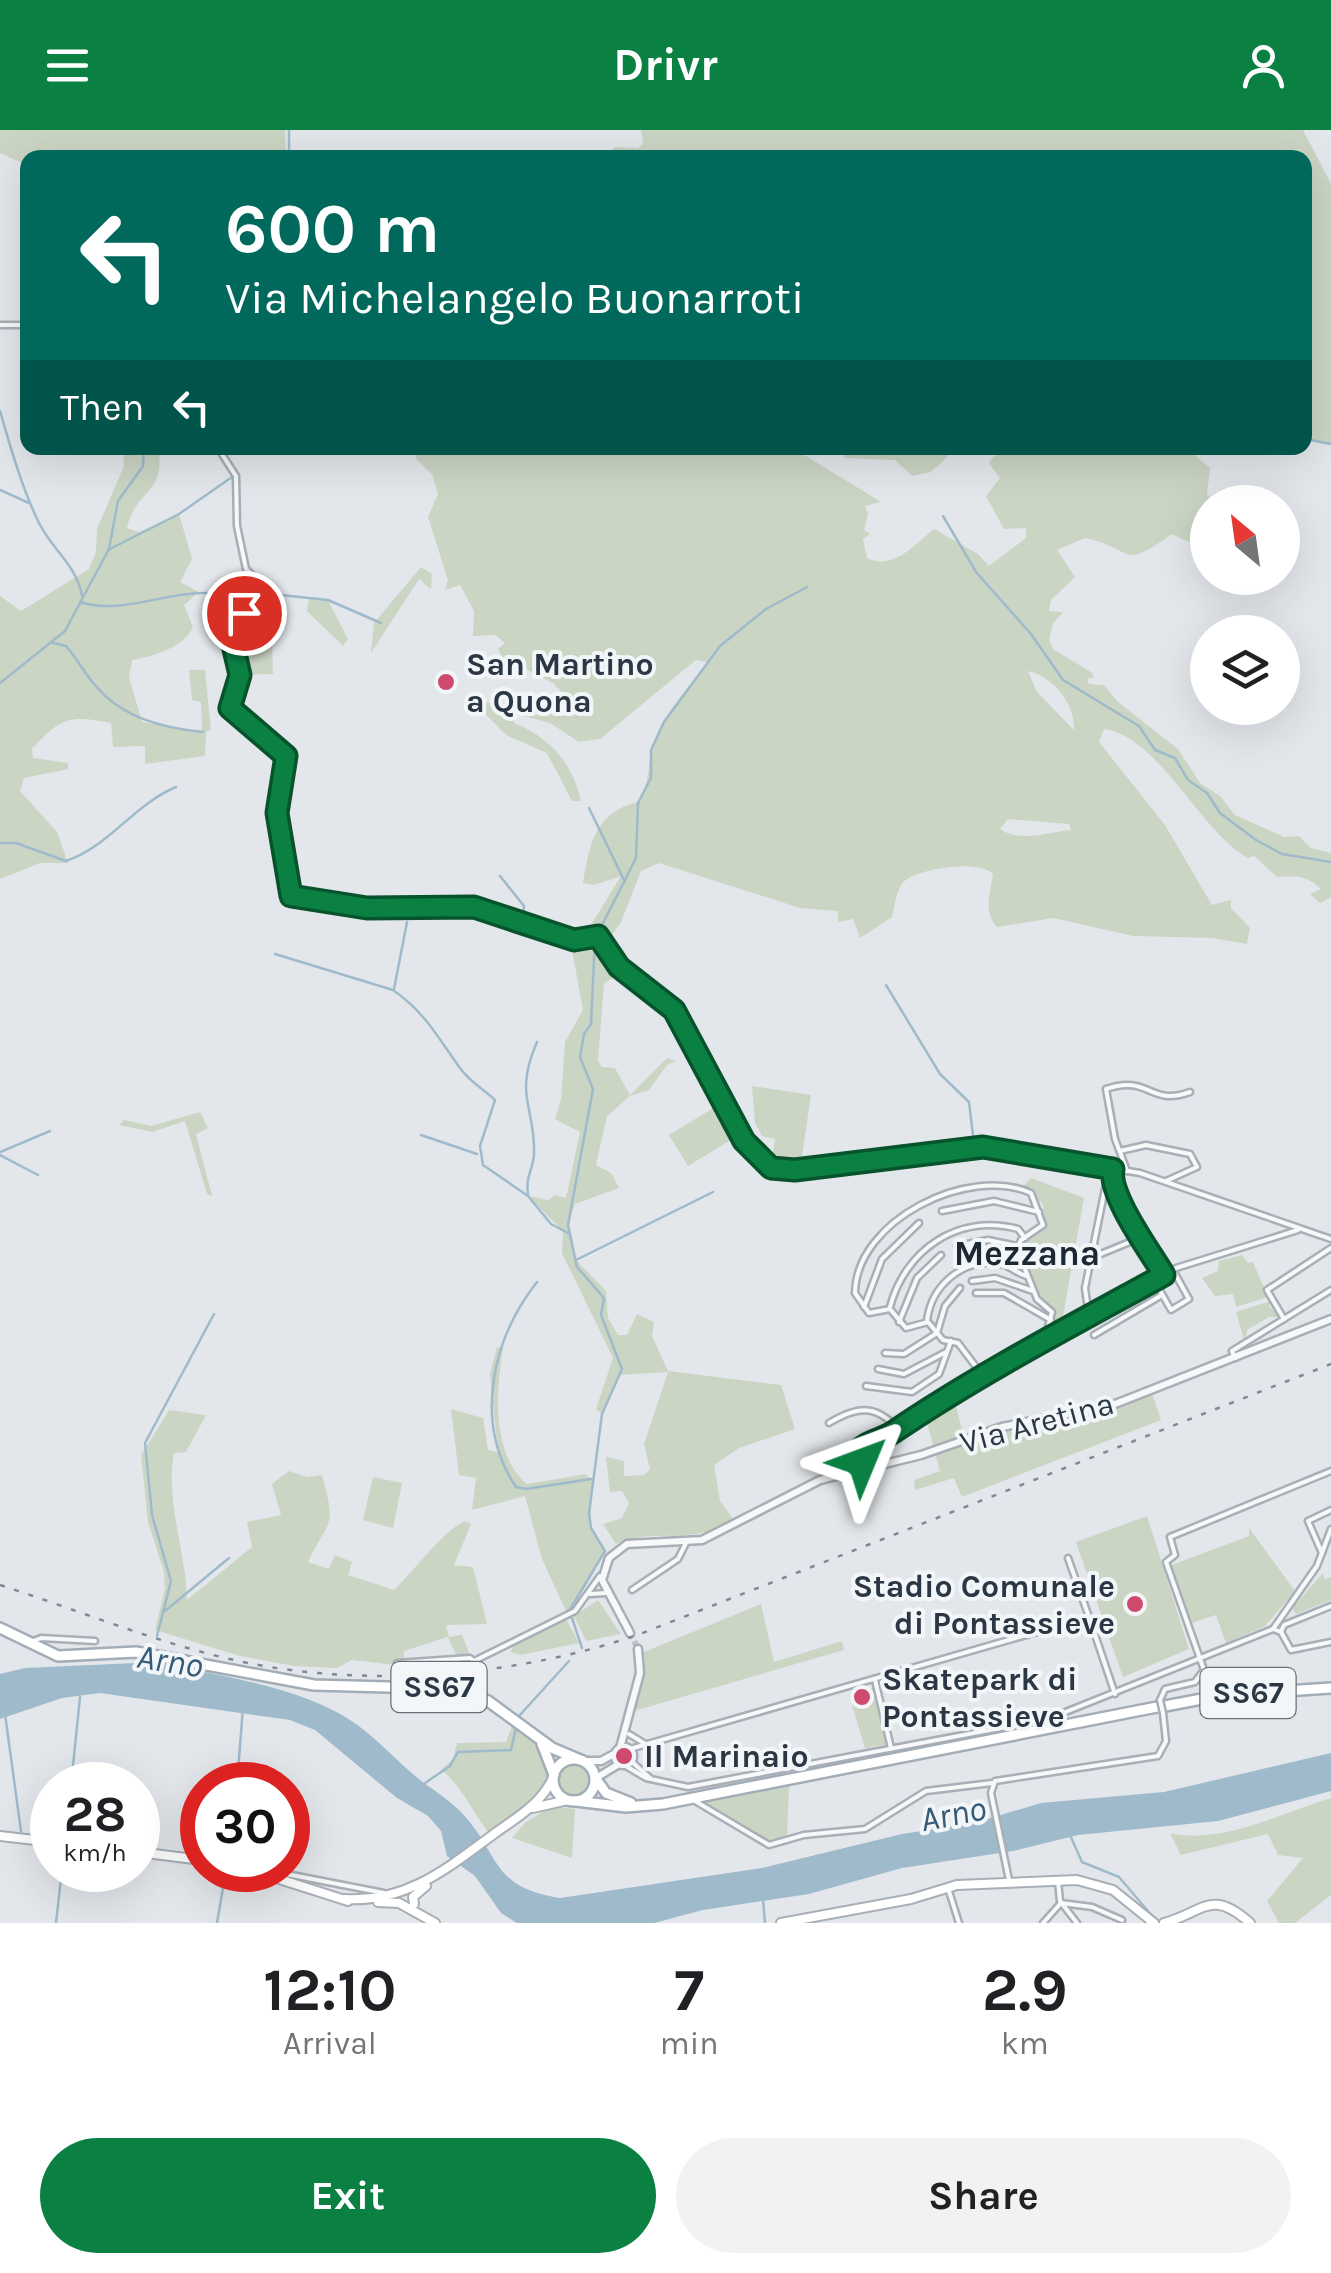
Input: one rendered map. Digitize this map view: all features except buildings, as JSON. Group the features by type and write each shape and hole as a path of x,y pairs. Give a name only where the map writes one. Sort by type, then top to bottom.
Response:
{"main road":[{"name":"SS67","path":"0,1628 58,1656 136,1652 234,1673 326,1686 459,1689 488,1701 537,1738 581,1760"},
{"name":"SS67","path":"572,1801 649,1806 1161,1706 1223,1696 1331,1688"},
{"name":"SS67","path":"537,1738 554,1776"},
{"path":"411,1906 413,1898 426,1886 528,1810 566,1761 581,1760 610,1796 649,1806"},
{"path":"554,1776 558,1794 572,1801"},
{"path":"528,1810 572,1801 592,1792 596,1779"},
{"path":"0,1836 30,1839"},
{"path":"345,1900 412,1889 441,1874"},
{"path":"781,1923 948,1888 1058,1881 1086,1881 1113,1890 1149,1922"},
{"path":"378,1902 404,1897 426,1886"},
{"path":"310,1889 345,1900 411,1906"},
{"path":"404,1897 412,1889"},
{"path":"387,1894 404,1897 435,1923"},
{"path":"1168,1923 1213,1904 1237,1912 1250,1923"}],"street":[{"path":"222,455 236,476 240,500 237,526 246,569 271,594 266,602 244,613 230,632 240,678 230,708 286,756 277,813 291,896 367,908 474,907 574,940 598,936 619,967 674,1010 744,1141 771,1168 795,1170 983,1147 1166,1181 1331,1239"},
{"path":"1128,1172 1118,1151 1106,1089 1133,1082 1164,1097 1190,1092"},
{"path":"1118,1151 1146,1145 1190,1154 1197,1167 1166,1181"},
{"path":"1110,1172 1164,1275"},
{"path":"1089,1316 1085,1288 1110,1172"},
{"path":"1017,1246 1042,1228 1040,1212 1030,1193 996,1187 959,1190 923,1203 890,1227 867,1257 854,1288 872,1314 889,1308 906,1268 948,1234 992,1224 1015,1228 1024,1238"},
{"path":"942,1211 994,1201 1040,1212"},
{"path":"863,1305 882,1259 919,1223"},
{"path":"844,1471 845,1457 862,1446 898,1430 983,1376 1172,1270 1298,1230"},
{"path":"1091,1258 1142,1237"},
{"path":"957,1246 986,1240 1017,1246"},
{"path":"1017,1246 1033,1291 1051,1310 1048,1327 1052,1337"},
{"path":"1284,1319 1267,1290 1331,1248"},
{"path":"899,1322 914,1282 941,1255"},
{"path":"927,1321 934,1296 960,1271 992,1263 1027,1276"},
{"path":"1154,1280 1171,1310 1189,1299 1172,1270"},
{"path":"972,1281 995,1278 1033,1291"},
{"path":"885,1353 904,1354 937,1333 946,1305 960,1288"},
{"path":"1235,1358 1232,1351 1331,1290"},
{"path":"976,1293 1004,1293 1051,1320"},
{"path":"1094,1334 1162,1295"},
{"path":"889,1308 909,1328 927,1321"},
{"name":"Via Aretina","path":"397,1663 470,1658 474,1661 568,1616 601,1588 603,1572 614,1552 630,1542 686,1543 708,1538 798,1489 844,1471 921,1456 1002,1427 1115,1404 1331,1319"},
{"path":"927,1321 937,1333 959,1344 983,1376"},
{"path":"866,1386 911,1393 938,1375 951,1341"},
{"path":"878,1370 906,1374 948,1352"},
{"path":"829,1423 862,1408 883,1414 898,1430"},
{"path":"844,1471 862,1446"},
{"path":"856,1454 863,1462 876,1464"},
{"path":"694,1798 697,1805 769,1844 804,1835 865,1829 926,1791 1158,1756 1166,1740 1161,1706 1165,1689 1200,1679 1201,1660 1166,1562 1175,1555 1170,1537 1331,1471"},
{"path":"1322,1554 1308,1520 1331,1510"},
{"path":"1331,1529 1322,1554 1281,1623 1281,1632 1291,1650 1331,1642"},
{"name":"Via Aretina","path":"632,1590 678,1559 686,1543"},
{"path":"1068,1558 1114,1694"},
{"path":"590,1594 601,1588 630,1634"},
{"path":"618,1751 654,1780 688,1787 1048,1719 1331,1606"},
{"path":"596,1779 649,1746 1088,1617"},
{"path":"1273,1629 1281,1632"},
{"path":"30,1643 41,1638 95,1641"},
{"path":"581,1760 601,1761 618,1751 640,1668 638,1649"},
{"path":"875,1680 891,1748"},
{"path":"627,1759 628,1722"},
{"path":"629,1734 638,1743 649,1746"},
{"path":"618,1751 627,1759"},
{"path":"992,1783 992,1803 1010,1884"},
{"path":"310,1879 387,1894"},
{"path":"1058,1881 1061,1903 1078,1923"},
{"path":"948,1888 958,1923"},
{"path":"1061,1903 1092,1907 1122,1920"},
{"path":"1043,1923 1061,1903"}],"green space":[{"path":"0,130 285,130 286,150 20,150 20,162 0,153"},
{"path":"641,130 1303,130 1331,184 1331,444 1312,440 1312,150 612,150 638,148 643,143"},
{"path":"123,455 159,455 158,474 136,506 127,528 139,532 179,514 192,559 180,582 199,592 184,605 193,627 189,634 167,650 132,660 129,677 142,722 202,732 201,702 192,700 189,670 205,670 211,730 206,732 205,756 145,764 145,746 113,747 111,723 75,719 59,725 32,749 33,758 68,763 68,769 24,778 20,791 57,832 68,863 40,863 0,879 0,596 21,611 89,569 96,552 97,529 124,466"},
{"path":"415,455 804,455 881,502 865,506 868,514 864,530 870,534 863,539 867,558 894,558 934,529 978,554 989,566 1026,538 1026,528 1004,529 986,496 1000,478 989,463 995,455 1194,455 1210,468 1208,485 1190,485 1190,543 1172,534 1134,555 1085,538 1057,550 1075,577 1051,600 1049,611 1063,612 1053,623 1049,640 1053,649 1091,672 1094,677 1087,679 1089,684 1104,685 1118,702 1178,749 1200,783 1220,796 1235,815 1284,837 1299,836 1311,848 1331,853 1331,897 1320,903 1310,894 1321,889 1301,877 1277,877 1254,856 1248,858 1230,845 1143,749 1104,729 1099,742 1165,825 1212,905 1231,900 1231,908 1250,928 1247,944 1212,938 1133,936 1053,918 997,927 989,909 993,874 975,867 937,869 907,879 898,891 892,917 860,938 853,919 838,922 838,911 800,908 659,863 641,871 621,922 606,944 624,972 604,983 598,1061 602,1067 615,1068 630,1095 667,1058 676,1061 667,1065 649,1090 630,1096 607,1116 596,1165 611,1173 619,1188 575,1204 568,1225 576,1260 606,1291 608,1318 618,1335 627,1335 637,1314 654,1322 652,1336 668,1371 781,1385 795,1429 739,1448 714,1465 720,1501 734,1520 701,1533 645,1537 616,1544 603,1524 622,1518 629,1503 622,1491 610,1492 606,1457 624,1461 624,1476 644,1475 650,1469 644,1444 668,1372 619,1375 602,1414 596,1409 613,1358 562,1253 563,1231 528,1196 566,1198 580,1132 555,1119 561,1099 565,1042 583,1010 570,939 583,938 621,876 594,885 583,883 592,843 603,822 638,802 655,738 707,662 696,660 600,739 579,742 550,723 513,713 514,723 539,736 566,764 581,801 572,801 547,753 506,735 466,694 512,712 519,697 558,713 569,700 553,683 502,657 498,649 505,643 495,635 473,636 474,611 460,585 445,590 448,580 428,517 438,494 432,474","holes":["1028,671 1046,679 1067,701 1074,730 1037,692","1008,819 1069,824 1071,830 1034,836 1000,829"]},
{"path":"948,456 931,472 912,476 895,460 843,458"},
{"path":"421,567 432,574 431,589 419,579 371,653 374,623"},
{"path":"271,598 273,674 240,675 230,632 244,613"},
{"path":"309,599 328,600 348,639 343,646 307,611"},
{"path":"752,1086 811,1095 801,1163 772,1159 775,1139 762,1136 755,1123"},
{"path":"715,1107 734,1138 688,1166 669,1135"},
{"path":"200,1112 208,1128 196,1134 212,1196 207,1194 185,1121 152,1132 119,1125 124,1120 151,1126"},
{"path":"1031,1178 1084,1198 1061,1327 1056,1330 1052,1326 1055,1310 1039,1297 1019,1249 1045,1224 1043,1204 1023,1187"},
{"path":"1242,1255 1248,1263 1253,1262 1268,1297 1236,1307 1233,1294 1215,1296 1202,1278 1218,1271 1219,1261"},
{"path":"1271,1301 1269,1306 1281,1317 1269,1317 1247,1330 1245,1343 1236,1312"},
{"path":"497,1347 503,1348 499,1421 507,1456 515,1471 527,1484 586,1474 593,1482 590,1523 605,1551 576,1604 566,1611 542,1559 525,1496 472,1510 476,1478 459,1475 451,1409 483,1418 488,1450 498,1452 490,1374"},
{"path":"1152,1393 1161,1420 962,1497 954,1478 915,1490 914,1480 940,1471 935,1453 1003,1429 1093,1413"},
{"path":"954,1399 964,1437 934,1448 925,1416"},
{"path":"169,1410 206,1415 186,1452 174,1453 172,1472 187,1600 252,1547 247,1522 281,1515 272,1484 289,1471 307,1477 322,1475 330,1515 308,1562 329,1569 335,1555 352,1562 348,1575 394,1590 447,1533 465,1521 471,1524 454,1565 473,1567 487,1624 446,1625 449,1637 462,1635 471,1657 458,1659 448,1637 404,1651 404,1666 352,1660 337,1668 294,1666 240,1656 155,1630 165,1589 164,1572 148,1522 141,1455"},
{"path":"373,1477 402,1483 393,1528 363,1520"},
{"name":"Stadio Comunale di Pontassieve","path":"1147,1516 1189,1649 1123,1677 1076,1542"},
{"path":"1249,1528 1295,1591 1265,1626 1226,1643 1216,1615 1189,1624 1169,1566 1249,1536"},
{"path":"1323,1573 1325,1579 1331,1577 1331,1600 1296,1614 1292,1608"},
{"path":"598,1600 621,1634 586,1641 574,1616"},
{"path":"761,1604 774,1662 842,1641 844,1650 634,1711 645,1671 644,1652"},
{"path":"566,1619 579,1643 521,1655 511,1652 513,1646"},
{"path":"876,1687 889,1744 865,1748 849,1695"},
{"path":"513,1724 533,1742 548,1772 537,1796 489,1833 441,1770 453,1759 457,1743 506,1742"},
{"path":"574,1762 586,1768 592,1780 586,1792 574,1798 562,1792 556,1780 562,1768"},
{"path":"789,1784 787,1836 775,1842 759,1840 742,1824 697,1801"},
{"path":"1331,1798 1331,1895 1295,1923 1279,1923 1267,1901 1303,1858 1278,1855 1268,1834 1181,1855 1170,1833 1190,1836 1231,1831"},
{"path":"552,1806 575,1809 572,1858 512,1838 525,1823"}],"water":[{"name":"Arno","path":"158,1662 260,1684 335,1711 364,1730 461,1812 508,1877 537,1893 560,1898 762,1868 902,1834 974,1823 1041,1803 1164,1792 1331,1753 1331,1791 1218,1821 1078,1835 1013,1851 902,1868 809,1894 703,1910 654,1923 517,1923 501,1913 475,1876 447,1856 441,1831 428,1816 397,1798 315,1730 290,1720 100,1693 62,1698 0,1719 0,1674 25,1668"}],"waterway":[{"path":"289,130 289,150"},
{"path":"0,411 33,510 75,575 82,596"},
{"path":"1312,440 1331,444"},
{"path":"0,683 65,631 109,549 118,501 143,466 144,455"},
{"path":"110,549 179,514 232,477"},
{"path":"0,490 29,503"},
{"path":"943,516 976,572 1031,634 1063,680 1139,726 1155,750 1175,758 1188,780 1207,793 1220,813 1256,840 1282,854 1331,862"},
{"path":"569,1611 605,1551 591,1528 589,1513 602,1414 622,1369 601,1315 604,1298 577,1267 568,1225 593,1089 580,1057 584,1034 591,1024 595,939 636,858 638,803 651,778 651,750 664,722 720,646 766,609 807,587"},
{"path":"80,602 125,605 187,594 241,591 328,600 381,623"},
{"path":"53,643 66,646 95,685 118,706 158,724 203,732"},
{"path":"0,843 16,843 66,861 96,846 147,804 176,787"},
{"path":"589,808 625,882"},
{"path":"500,876 524,906 522,921"},
{"path":"394,989 407,922"},
{"path":"529,923 578,937"},
{"path":"275,954 393,990 414,1008 464,1073 495,1100 480,1146 483,1165 528,1196 551,1224 568,1233"},
{"path":"886,985 940,1074 969,1102 973,1135 981,1145"},
{"path":"528,1194 534,1139 526,1089 537,1042"},
{"path":"0,1152 50,1131"},
{"path":"421,1135 477,1154"},
{"path":"0,1155 38,1175"},
{"path":"576,1260 713,1192"},
{"path":"537,1282 521,1305 499,1355 492,1409 495,1436 516,1487 526,1489 591,1479"},
{"path":"157,1636 171,1581 152,1515 145,1443 214,1314"},
{"path":"165,1611 229,1558"},
{"path":"572,1618 582,1648"},
{"path":"519,1716 569,1661"},
{"path":"73,1762 80,1697"},
{"path":"239,1762 243,1707"},
{"path":"5,1714 21,1831"},
{"path":"425,1783 450,1766 458,1752 511,1750 516,1728"},
{"path":"1070,1835 1082,1862 1119,1877 1153,1917"},
{"path":"56,1923 60,1892"},
{"path":"217,1923 222,1892"},
{"path":"763,1900 765,1923"}],"tunnel":[{"path":"630,1633 638,1649"}],"railway":[{"path":"0,1585 154,1638 217,1656 296,1671 345,1675 446,1674 545,1660 640,1634 1331,1364"}],"place":[{"name":"San Martino a Quona","path":"446,682"},
{"name":"Stadio Comunale di Pontassieve","path":"1135,1604"},
{"name":"Skatepark di Pontassieve","path":"862,1697"},
{"name":"Il Marinaio","path":"624,1756"}],"district":[{"name":"Mezzana","path":"1027,1253"}],"route":[{"path":"244,613 230,632 240,678 230,708 286,756 276,796 291,896 367,908 474,907 574,940 591,934 598,936 628,976 674,1010 744,1141 771,1168 795,1170 983,1147 1113,1169 1111,1178 1122,1204 1164,1275 966,1386 888,1436 862,1446 856,1454 862,1462"}]}
